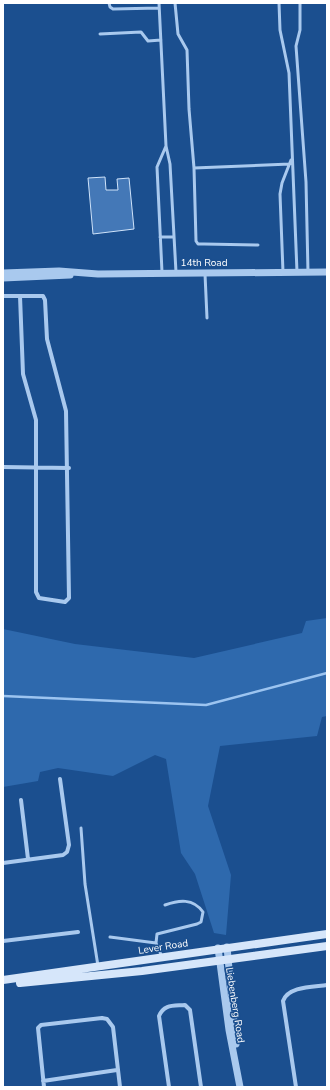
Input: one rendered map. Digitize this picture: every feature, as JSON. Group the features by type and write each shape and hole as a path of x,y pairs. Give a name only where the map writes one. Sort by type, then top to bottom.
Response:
{"main road":[{"name":"Lever Road","path":"3,980 218,948 327,934"},
{"path":"3,984 142,971 327,946"}],"street":[{"name":"14th Road","path":"3,273 59,271 81,274"},
{"name":"14th Road","path":"3,278 162,272 327,272"},
{"path":"3,296 20,296 43,296 45,298 47,339 66,411 69,468 69,598 65,602 39,598 36,596 36,420 22,374 20,296"},
{"path":"3,468 69,468"},
{"path":"3,863 63,855 67,852 69,845 60,779"},
{"path":"21,800 28,859"},
{"path":"3,941 78,932"},
{"name":"Liebenberg Road","path":"223,959 227,947"},
{"name":"Liebenberg Road","path":"218,948 223,959 229,1030 240,1087"},
{"path":"296,1087 282,1001 294,991 327,985"},
{"path":"168,1087 159,1016 163,1008 166,1006 185,1005 190,1010 201,1087"},
{"path":"44,1087 38,1028 41,1025 102,1018 107,1019 113,1027 120,1087"},
{"path":"43,1081 118,1070"}],"lane":[{"path":"109,3 113,10 159,8"},
{"path":"159,3 166,146 170,164 176,272"},
{"path":"175,3 178,34 187,50 197,243 258,245"},
{"path":"279,3 280,30 289,73 291,164 297,272"},
{"path":"300,3 300,30 296,46 306,182 308,272"},
{"path":"100,34 141,32 148,41 161,40"},
{"path":"162,272 157,167 166,146"},
{"path":"194,168 291,164"},
{"path":"283,272 280,194 282,183 291,164"},
{"path":"160,237 173,236"},
{"path":"205,272 206,318"},
{"path":"81,828 85,884 98,966"},
{"path":"162,956 156,943 157,934 197,924 201,922 203,918 203,912 193,903 183,900 165,905"},
{"path":"110,937 156,943"}],"shaded area":[{"path":"327,618 327,716 322,717 317,736 220,746 208,806 231,875 226,935 214,933 195,874 181,853 166,759 155,755 113,776 58,768 40,772 38,781 3,787 3,629 75,644 194,658 302,633 306,621"}],"building":[{"path":"105,177 106,190 118,190 117,179 129,178 134,229 93,234 88,178"}],"waterway":[{"path":"3,696 206,705 327,673"}]}
